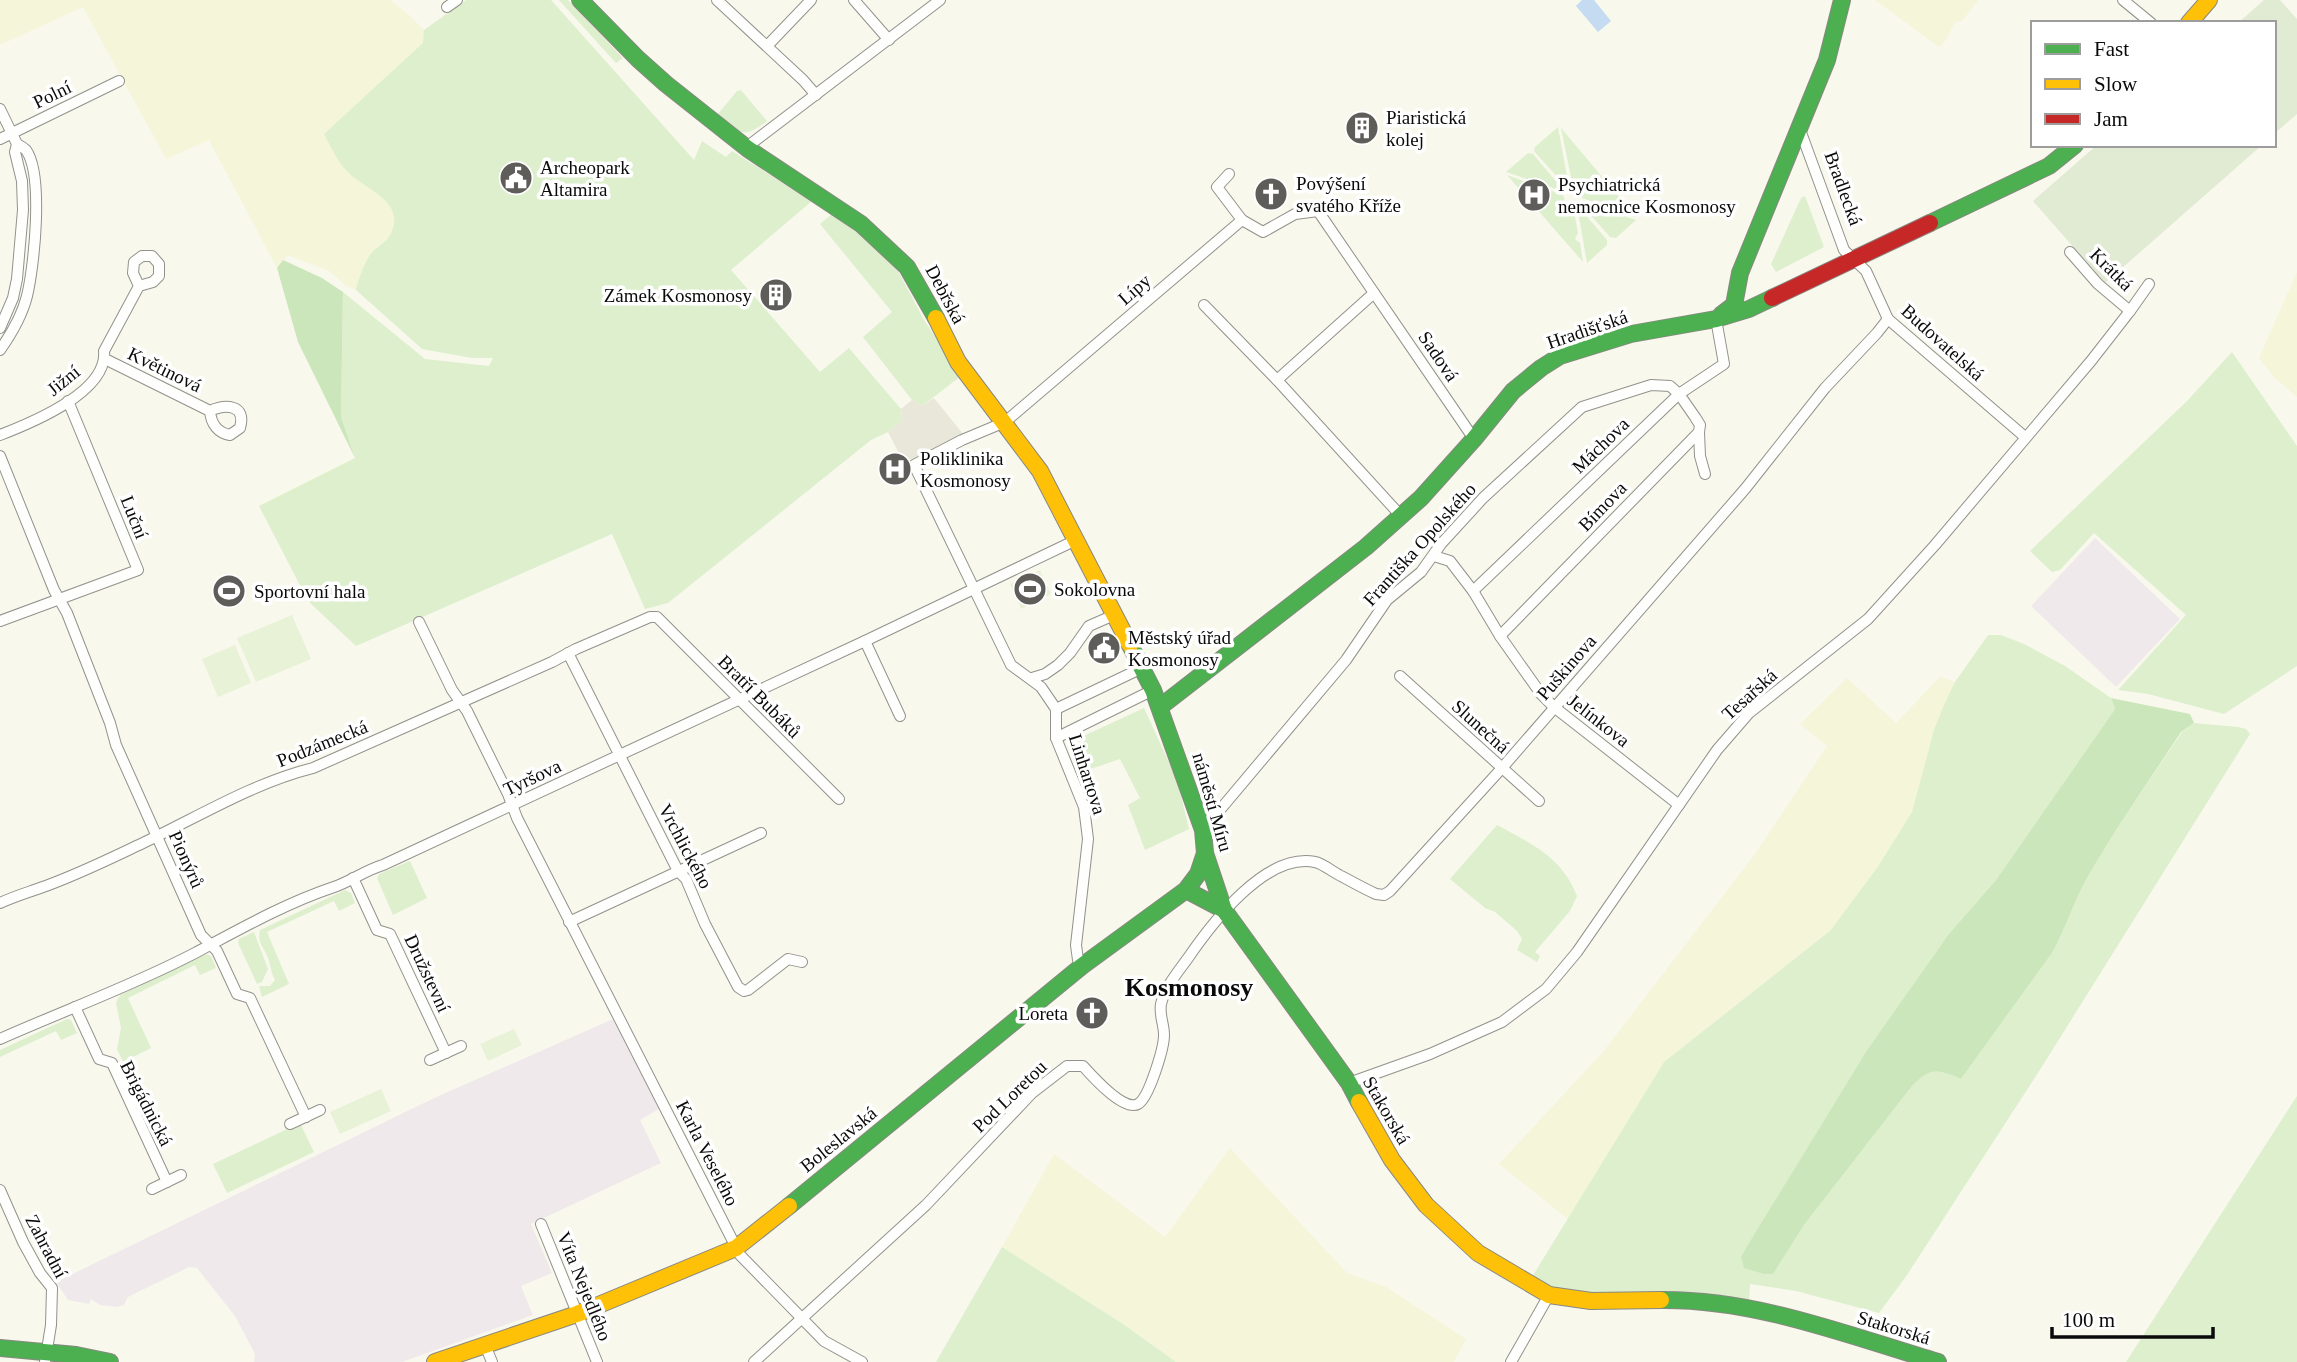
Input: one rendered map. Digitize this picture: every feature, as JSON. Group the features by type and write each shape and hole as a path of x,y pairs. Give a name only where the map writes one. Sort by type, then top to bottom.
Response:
{"street":[{"path":"447,7 457,0"},
{"name":"Debřská","path":"580,0 647,67 748,149 862,225 899,258 914,276 958,362 1040,471 1160,707"},
{"path":"767,46 811,0"},
{"path":"854,0 889,40"},
{"path":"748,149 752,143 940,0"},
{"path":"1716,319 1734,305 1740,273 1827,60 1842,0"},
{"path":"2123,0 2149,21"},
{"path":"2191,21 2209,0"},
{"path":"719,1 816,95"},
{"name":"Polní","path":"0,139 14,138 119,81"},
{"path":"0,109 14,138 25,149 29,158 33,171 36,210 33,262 27,297 17,324 0,350"},
{"name":"Bradlecká","path":"1799,127 1844,250 1854,260"},
{"path":"0,328 15,289 23,210 22,181 14,138"},
{"name":"Hradišťská","path":"1160,707 1366,547 1421,498 1513,391 1560,356 1631,334 1716,319 1757,306 2049,166 2073,147"},
{"path":"1229,174 1217,187 1242,220"},
{"path":"23,210 36,210"},
{"name":"Sadová","path":"1242,220 1263,232 1295,214 1318,211 1474,439"},
{"name":"Lípy","path":"1005,422 1242,220"},
{"name":"Krátká","path":"2070,252 2098,284 2130,312"},
{"name":"Budovatelská","path":"1854,260 1866,271 1888,319 2025,437"},
{"name":"Tesařská","path":"1349,1083 1430,1054 1502,1023 1546,989 1577,952 1717,750 1742,721 1868,619 1935,545 2091,361 2149,284"},
{"name":"Jižní","path":"0,435 38,420 80,394 94,379 105,359 104,351 139,286"},
{"path":"1277,380 1374,293"},
{"path":"1204,305 1277,380 1401,516"},
{"name":"Máchova","path":"1473,590 1679,394 1724,364 1716,319"},
{"name":"Puškinova","path":"1224,910 1259,880 1282,866 1299,862 1316,862 1376,894 1384,895 1502,768 1745,489 1825,388 1888,319"},
{"name":"Květinová","path":"105,359 210,411"},
{"name":"Františka Opolského","path":"1203,830 1346,660 1387,600 1421,572 1441,544 1483,498 1582,407 1651,385 1670,386 1679,394"},
{"path":"1679,394 1700,425 1700,456 1705,474"},
{"name":"Luční","path":"60,600 138,570 68,401"},
{"path":"1005,422 914,465 1012,665 1032,678 1056,709 1142,668"},
{"name":"Bímova","path":"1500,636 1699,432"},
{"name":"Pionýrů","path":"0,456 67,613 110,723 116,746 201,934 217,951 237,994 250,998 306,1117"},
{"path":"0,490 12,485"},
{"name":"Tyršova","path":"0,1039 183,958 326,888 620,755 1076,540"},
{"name":"Jelínkova","path":"1434,556 1450,561 1473,590 1500,636 1541,694 1679,805"},
{"path":"1,618 60,600"},
{"path":"1032,678 1045,674 1058,665 1089,626 1114,615"},
{"name":"Podzámecká","path":"0,903 51,883 290,774 313,768 650,617 657,617"},
{"name":"Bratří Bubáků","path":"657,617 839,799"},
{"name":"Karla Veselého","path":"419,622 740,1255 824,1341 862,1362"},
{"path":"865,641 900,716"},
{"name":"Vrchlického","path":"568,653 741,990 748,990 789,959 802,962"},
{"name":"Slunečná","path":"1400,676 1539,801"},
{"path":"1056,738 1153,690"},
{"name":"náměstí Míru","path":"1160,707 1203,830 1206,853 1224,910"},
{"name":"Linhartova","path":"1056,709 1056,738 1084,807 1088,839 1076,945 1078,960 1082,966"},
{"path":"569,922 761,833"},
{"name":"Boleslavská","path":"435,1362 577,1314 736,1248 749,1240 1082,966 1186,890 1198,874 1206,853"},
{"name":"Družstevní","path":"353,878 377,930 390,934 446,1053"},
{"path":"1186,890 1224,910"},
{"name":"Pod Loretou","path":"754,1362 926,1205 1032,1093 1067,1066 1083,1066 1103,1088 1128,1105 1140,1103 1150,1090 1164,1036 1160,1017 1161,1003 1170,983 1224,910"},
{"name":"Stakorská","path":"1224,910 1349,1083 1392,1160 1426,1205 1478,1253 1549,1295 1591,1301 1706,1301 1755,1308 1938,1362"},
{"name":"Brigádnická","path":"75,1007 99,1059 112,1063 167,1182"},
{"path":"430,1060 461,1046"},
{"path":"290,1124 320,1110"},
{"path":"152,1189 181,1175"},
{"name":"Zahradní","path":"0,1191 23,1242 40,1273 52,1288 51,1325 46,1357"},
{"name":"Víta Nejedlého","path":"541,1224 597,1362"},
{"path":"1511,1362 1549,1295"},
{"path":"485,1345 492,1362"},
{"path":"0,1348 46,1357 110,1362"}],"shaded area":[{"path":"934,398 963,434 914,459 903,461 888,432 902,421 901,409 912,400 922,406"},
{"path":"2095,538 2180,619 2116,687 2031,606"},
{"path":"613,1019 659,1109 640,1120 661,1163 531,1224 552,1273 521,1286 533,1315 402,1362 254,1362 255,1354 235,1316 197,1268 189,1267 128,1297 124,1305 117,1307 100,1305 91,1299 89,1304 68,1300 56,1282 432,1099"}],"green space":[{"path":"0,0 390,0 409,15 424,30 424,43 324,134 344,169 381,196 390,205 395,217 393,230 387,241 377,247 362,271 356,290 345,285 329,271 288,255 277,268 209,140 166,159 83,7 0,45"},
{"path":"466,0 551,0 694,160 702,141 726,157 732,151 812,201 731,270 820,372 849,348 901,409 902,421 871,440 668,603 645,609 612,534 356,646 308,601 259,506 355,458 341,417 343,292 425,359 489,366 493,358 472,358 422,349 356,290 368,259 392,231 392,210 343,167 324,134 423,43 424,30"},
{"path":"559,0 568,0 623,58 616,63"},
{"path":"1875,0 1978,0 1962,21 1955,22 1946,40 1939,47"},
{"path":"2264,0 2280,0 2297,19 2297,114 2276,132 2276,21 2240,21"},
{"path":"741,90 767,121 746,132 736,129 718,114 737,91"},
{"path":"1558,127 1568,189 1534,151 1535,147"},
{"path":"1561,128 1636,217 1582,198 1580,191 1573,187"},
{"path":"2095,147 2260,147 2105,283 2033,201"},
{"path":"1528,153 1533,154 1565,192 1506,172"},
{"path":"1507,175 1529,183 1532,188 1538,186 1563,195 1566,203 1573,206 1578,233 1575,239 1580,243 1583,262"},
{"path":"1805,196 1824,247 1776,272 1771,264 1801,198"},
{"path":"1581,201 1636,220 1616,238 1610,237"},
{"path":"1577,205 1607,240 1607,245 1587,263"},
{"path":"832,214 866,236 896,267 924,320 961,376 922,406 912,400 863,337 892,312 820,224"},
{"path":"283,260 322,278 343,292 341,417 355,458 298,342 277,268"},
{"path":"2297,272 2297,397 2273,376 2259,358"},
{"path":"2232,352 2297,446 2297,666 2224,714 2148,694 2118,690 2186,615 2094,533 2060,570 2052,572 2030,551 2187,401"},
{"name":"Sokolovna","path":"1040,570 1051,594 1021,609 1010,584"},
{"path":"292,615 311,659 256,682 237,638"},
{"path":"1988,635 2001,635 2024,644 2065,666 2111,698 2115,709 1996,880 1948,935 1867,1050 1741,1257 1759,1271 1773,1273 1804,1225 1912,1086 1925,1075 1935,1072 1961,1079 2052,953 2097,861 2182,732 2194,723 2238,727 2246,729 2250,734 2043,1065 1907,1275 1879,1313 1796,1291 1750,1284 1749,1302 1550,1294 1532,1277 1664,1062 1830,931 1877,868 1912,812 1934,730 1944,705 1955,682"},
{"path":"235,645 251,683 218,697 202,659"},
{"path":"1940,677 1955,682 1934,730 1912,812 1877,868 1830,931 1664,1062 1568,1219 1499,1164 1603,1052 1755,854 1827,746 1800,724 1847,678 1896,723"},
{"path":"2111,698 2190,714 2194,723 2181,732 2109,842 2081,889 2052,953 1961,1079 1935,1072 1925,1075 1912,1086 1804,1225 1773,1274 1744,1268 1741,1257 1746,1248 1867,1050 1948,935 1996,880 2115,709"},
{"path":"1144,708 1177,780 1189,829 1145,850 1128,805 1140,798 1120,759 1091,769 1077,739"},
{"path":"1497,825 1554,861 1571,883 1577,896 1570,911 1535,952 1540,956 1537,962 1517,950 1522,939 1517,931 1450,879"},
{"path":"410,861 427,898 393,915 377,878 379,874"},
{"path":"345,890 351,893 355,903 339,911 334,901 267,932 289,984 262,997 259,986 270,986 275,980 260,942 260,930"},
{"path":"254,932 268,969 262,982 257,984 238,943 239,939"},
{"path":"206,954 211,956 216,968 200,975 195,965 128,998 151,1048 123,1062 117,1049 121,1028 116,1003 120,995"},
{"path":"67,1019 71,1020 77,1033 61,1040 56,1031 0,1057 0,1050"},
{"path":"514,1029 522,1045 488,1061 480,1044"},
{"path":"381,1089 391,1111 340,1134 330,1112"},
{"path":"2297,1096 2297,1362 2126,1362"},
{"path":"300,1123 314,1152 227,1193 213,1164"},
{"path":"1230,1148 1347,1273 1386,1287 1466,1339 1454,1362 1176,1362 1123,1324 1002,1247 1054,1154 1165,1237"},
{"path":"1002,1247 1123,1324 1176,1362 936,1362"}],"water":[{"path":"1582,0 1594,0 1611,21 1598,32 1576,6"}],"traffic: fast":[{"path":"580,0 666,84 748,149 861,224 907,267 936,318"},
{"path":"1721,315 1734,305 1740,273 1827,60 1842,0"},
{"path":"1930,223 2049,166 2073,147"},
{"path":"1160,707 1366,547 1421,498 1513,391 1541,368 1560,356 1631,334 1716,319 1749,309 1772,298"},
{"path":"1130,645 1153,690 1203,830 1205,853 1224,910 1349,1083 1359,1102"},
{"path":"789,1206 1082,966 1186,890 1198,874 1205,853"},
{"path":"1186,890 1224,910"},
{"path":"1661,1300 1732,1305 1766,1312 1938,1362"},
{"path":"0,1348 76,1355 110,1362"}],"traffic: slow":[{"path":"2191,21 2209,0"},
{"path":"936,318 958,362 1040,471 1130,645"},
{"path":"1359,1102 1392,1160 1426,1205 1478,1253 1549,1295 1591,1301 1661,1300"},
{"path":"435,1362 577,1314 736,1248 789,1206"}],"traffic: jam":[{"path":"1772,298 1930,223"}],"place":[{"name":"Piaristická kolej","path":"1362,128"},
{"name":"Archeopark Altamira","path":"516,178"},
{"name":"Povýšení svatého Kříže","path":"1271,194"},
{"name":"Psychiatrická nemocnice Kosmonosy","path":"1534,195"},
{"name":"Zámek Kosmonosy","path":"776,295"},
{"name":"Poliklinika Kosmonosy","path":"895,469"},
{"name":"Sokolovna","path":"1030,589"},
{"name":"Sportovní hala","path":"229,591"},
{"name":"Městský úřad Kosmonosy","path":"1104,648"},
{"name":"Loreta","path":"1092,1013"}],"district":[{"name":"Kosmonosy","path":"1189,987"}]}
